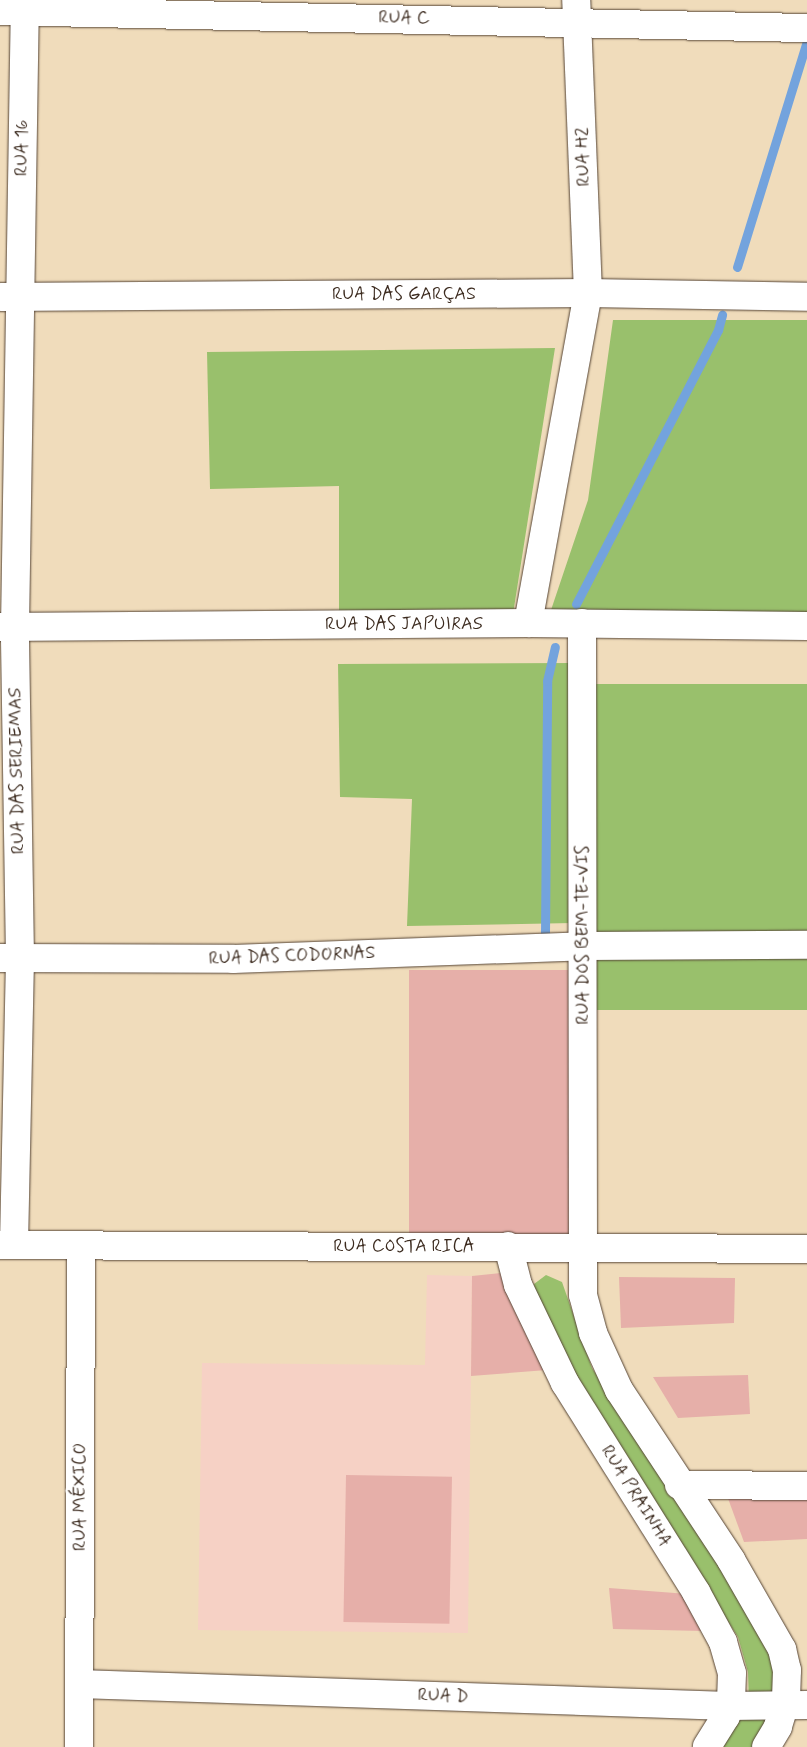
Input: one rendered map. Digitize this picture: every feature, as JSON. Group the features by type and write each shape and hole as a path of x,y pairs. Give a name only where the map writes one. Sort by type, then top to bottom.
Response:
{"street":[{"name":"RUA C","path":"16,8 577,10 807,28"},
{"name":"RUA 16","path":"9,297 16,8"},
{"name":"RUA H2","path":"528,623 588,293 577,10"},
{"name":"RUA DAS GARÇAS","path":"9,297 588,293 807,297"},
{"name":"RUA DAS SERIEMAS","path":"7,1245 10,958 7,627 9,297"},
{"name":"RUA DAS JAPUIRAS","path":"7,627 528,623 807,626"},
{"name":"RUA DOS BEM-TE-VIS","path":"581,1246 584,946 582,922 582,623"},
{"name":"RUA DAS CODORNAS","path":"10,958 233,959 584,946 807,944"},
{"name":"RUA COSTA RICA","path":"7,1245 581,1246 807,1249"},
{"name":"RUA MÉXICO","path":"79,1747 81,1246"},
{"name":"RUA PRAINHA","path":"508,1246 518,1285 565,1383 696,1592 724,1642 732,1673 729,1706 726,1716 708,1747"},
{"path":"581,1246 583,1294 593,1333 619,1390 679,1485 731,1560 778,1641 796,1706 766,1747"},
{"path":"679,1485 807,1486"},
{"name":"RUA D","path":"79,1684 729,1706 796,1706"}],"shaded area":[{"path":"427,1275 472,1276 468,1633 198,1630 202,1363 425,1365"}],"green space":[{"path":"613,320 807,320 807,619 549,616 588,500"},
{"path":"555,348 513,614 339,616 339,486 210,489 207,352"},
{"path":"574,663 573,923 407,926 412,799 340,797 338,664"},
{"path":"592,684 807,684 807,1010 592,1010"},
{"path":"546,1275 562,1282 592,1368 736,1589 764,1643 777,1674 768,1722 752,1747 722,1747 749,1705 748,1672 738,1637 603,1428 535,1297 534,1284"}],"building":[{"path":"409,970 574,970 574,1240 409,1240"},
{"path":"501,1273 547,1370 471,1376 472,1276"},
{"path":"619,1277 735,1278 734,1323 621,1328"},
{"path":"748,1375 750,1414 678,1418 653,1377"},
{"path":"346,1475 452,1477 449,1624 343,1622"},
{"path":"726,1493 807,1498 807,1539 744,1542"},
{"path":"609,1588 688,1594 703,1631 613,1629"}],"waterway":[{"path":"737,267 807,41"},
{"path":"576,604 718,330 722,315"},
{"path":"545,934 547,681 555,647"}]}
